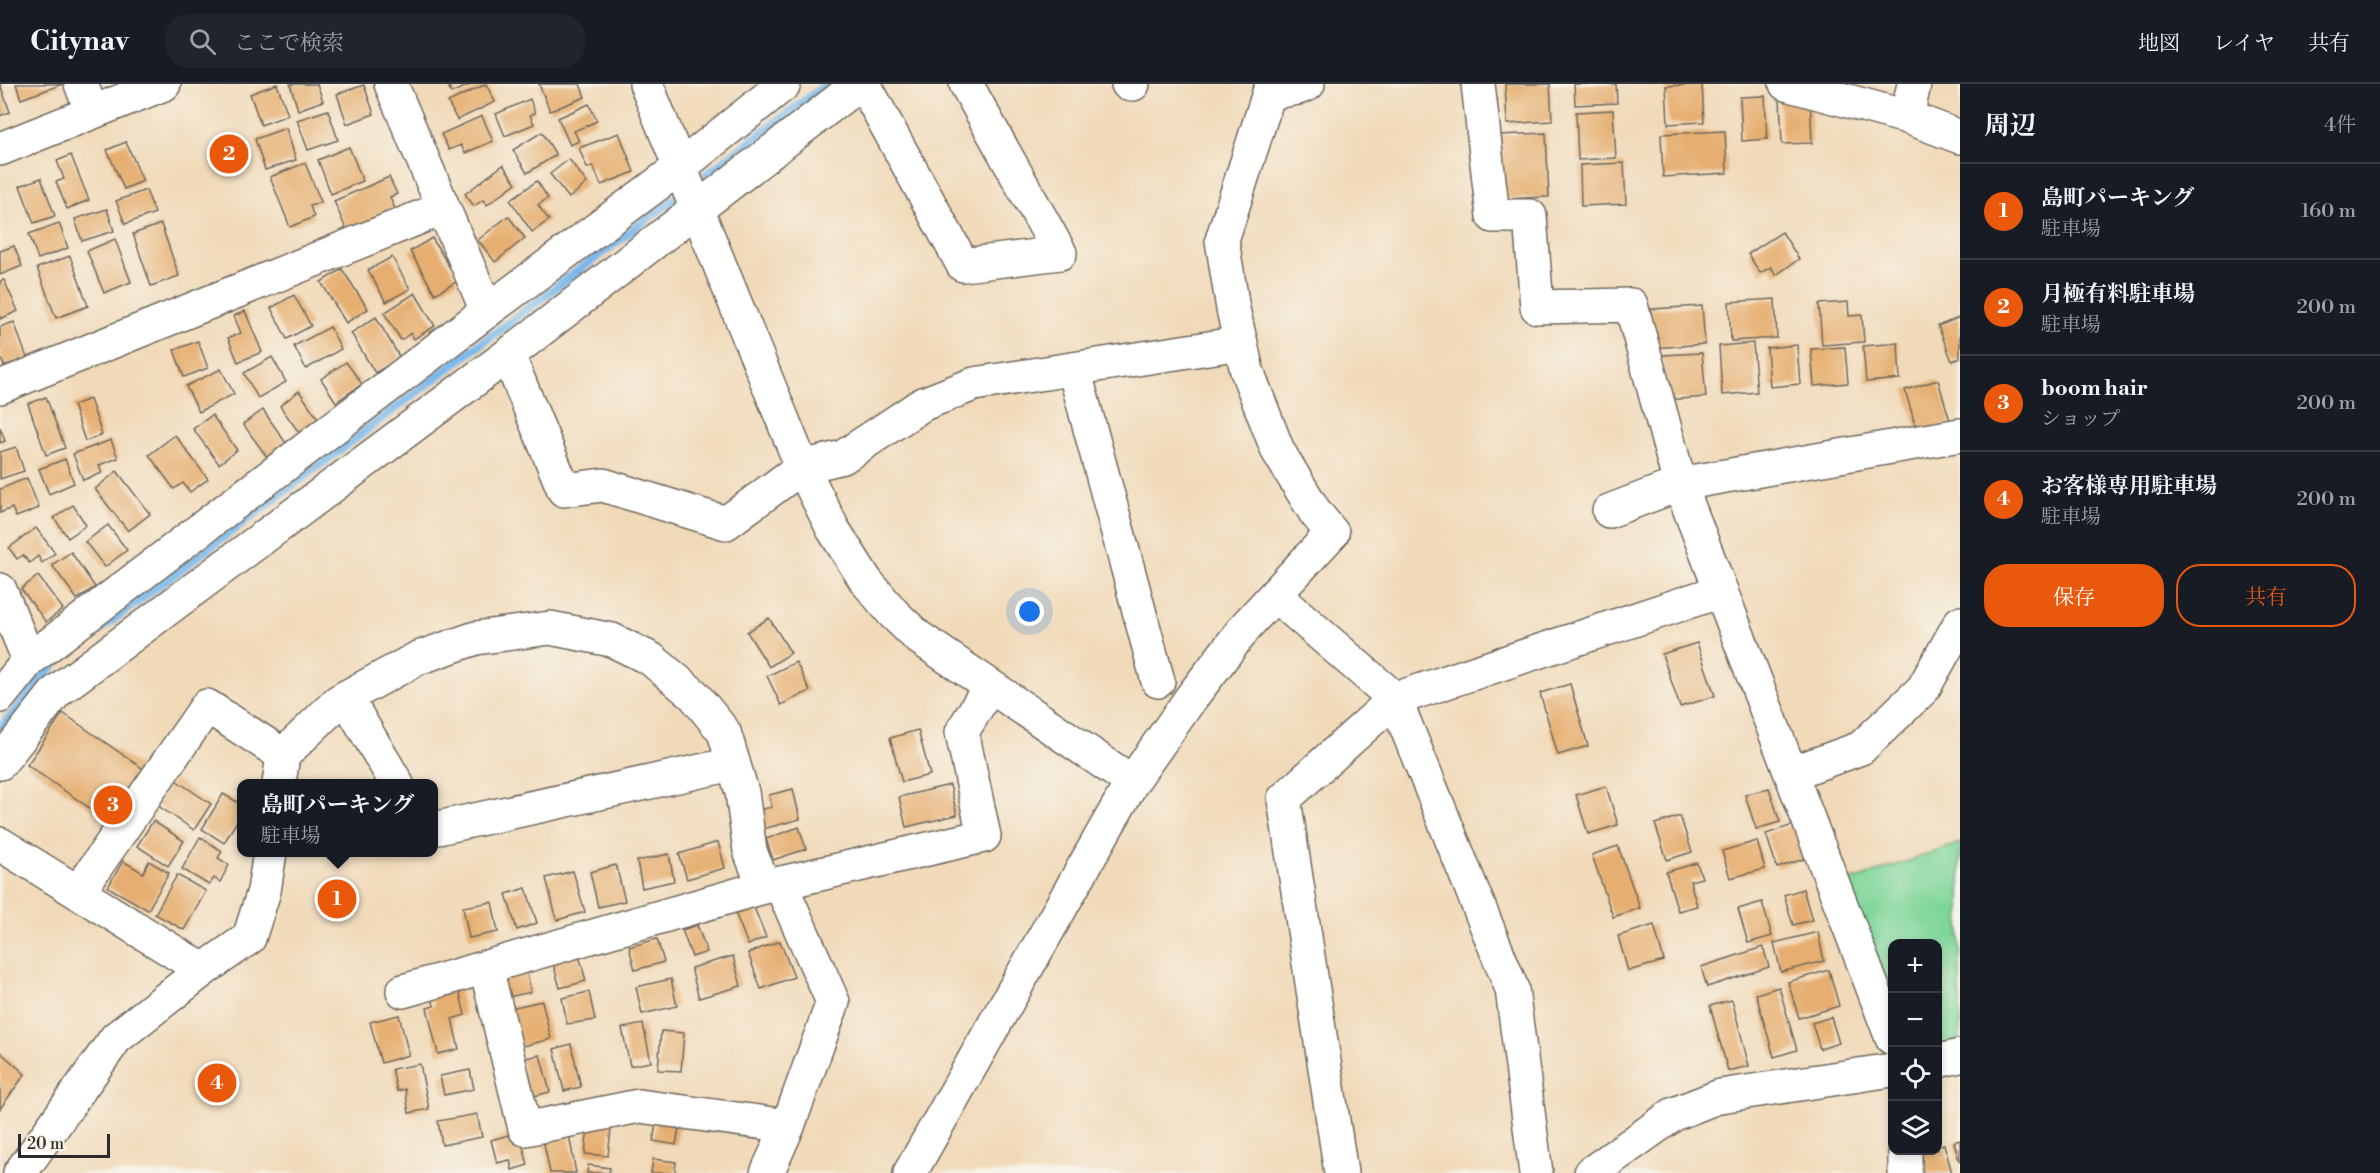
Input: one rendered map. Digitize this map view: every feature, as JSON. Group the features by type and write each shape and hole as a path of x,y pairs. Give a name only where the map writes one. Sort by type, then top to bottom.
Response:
{"street":[{"path":"0,149 87,98 164,84"},
{"path":"391,84 487,311"},
{"path":"646,84 802,467 833,530 866,581 893,613 918,637 1132,782"},
{"path":"0,696 29,660 487,311 679,168 784,84"},
{"path":"0,763 56,692 508,355 859,84"},
{"path":"864,84 963,265 1060,253 966,84"},
{"path":"1128,84 1133,84"},
{"path":"909,1173 1132,782 1191,698 1246,626 1332,533 1315,512 1278,451 1247,371 1222,240 1264,88 1298,88 1308,84"},
{"path":"1478,84 1493,216 1530,216 1537,307 1632,305 1680,484 1888,1025"},
{"path":"1786,84 1907,117 1960,137"},
{"path":"1907,117 1914,84"},
{"path":"0,387 443,208"},
{"path":"508,355 564,490 603,485 726,523 802,467 843,457 923,404 974,384 1241,343"},
{"path":"1074,369 1158,681"},
{"path":"1609,512 1680,484 1960,435"},
{"path":"0,590 29,660"},
{"path":"1341,1173 1284,799 1395,699 1721,591"},
{"path":"1275,594 1395,699 1512,989 1536,1173"},
{"path":"1792,773 1860,748 1923,689 1960,623"},
{"path":"79,891 207,706 281,769 339,701 418,658 476,638 550,628 612,640 651,659 694,695 724,732 742,792 750,851 772,885 833,1002 788,1126 767,1173"},
{"path":"403,990 772,885 984,836 962,732 989,687"},
{"path":"346,698 395,779"},
{"path":"438,828 733,764"},
{"path":"0,844 203,970"},
{"path":"20,1173 116,1038 203,970 249,938 264,891 269,857"},
{"path":"486,967 525,1129 639,1106 788,1126"},
{"path":"1942,1060 1960,1056"},
{"path":"1591,1173 1674,1114 1720,1096 1888,1071"},
{"path":"1905,1155 1905,1173"}],"green space":[{"path":"1960,843 1960,1048 1942,1052 1942,939 1888,939 1888,993 1847,882"}],"building":[{"path":"0,84 10,112 0,116"},
{"path":"16,84 63,84 21,99"},
{"path":"277,84 288,115 261,125 250,94"},
{"path":"290,84 317,84 323,101 298,110"},
{"path":"448,84 472,84 451,93"},
{"path":"486,84 495,102 457,120 448,102"},
{"path":"539,84 580,84 585,97 550,111"},
{"path":"1505,84 1550,84 1552,121 1507,124"},
{"path":"1574,84 1616,84 1617,103 1575,105"},
{"path":"1702,84 1704,122 1668,124 1666,86"},
{"path":"364,85 374,114 347,124 337,94"},
{"path":"1765,96 1767,139 1742,141 1740,97"},
{"path":"1810,97 1812,143 1782,144 1780,99"},
{"path":"530,99 535,113 530,115 534,124 505,136 496,114"},
{"path":"589,104 597,121 574,131 579,141 570,145 558,118"},
{"path":"328,110 338,140 308,150 297,120"},
{"path":"1613,110 1616,158 1578,160 1576,112"},
{"path":"482,116 493,141 465,153 461,145 449,150 441,134"},
{"path":"286,128 296,160 265,170 255,139"},
{"path":"1725,131 1727,173 1663,177 1661,134"},
{"path":"542,132 556,155 527,173 513,150"},
{"path":"619,133 634,172 601,185 593,166 587,168 579,148"},
{"path":"1546,133 1549,197 1500,199 1498,135"},
{"path":"126,142 143,181 124,189 107,150"},
{"path":"349,147 363,181 331,194 318,160"},
{"path":"71,155 89,200 67,209 56,182 64,179 57,161"},
{"path":"569,159 587,183 569,198 550,174"},
{"path":"305,163 321,202 310,206 314,217 290,227 270,177"},
{"path":"1624,163 1626,204 1581,206 1580,165"},
{"path":"503,165 516,183 487,205 483,200 474,206 465,194"},
{"path":"389,177 397,194 390,197 397,214 348,234 334,201"},
{"path":"41,178 55,216 34,223 20,186"},
{"path":"537,181 548,198 538,205 549,220 532,232 510,200"},
{"path":"146,190 155,213 125,224 116,201"},
{"path":"107,209 114,231 82,241 75,219"},
{"path":"508,216 525,238 495,262 478,240"},
{"path":"59,223 68,248 38,259 29,234"},
{"path":"161,224 179,276 151,286 133,234"},
{"path":"1782,232 1799,259 1776,275 1771,267 1760,273 1748,254"},
{"path":"432,238 458,281 435,294 410,251"},
{"path":"115,239 131,282 104,293 87,251"},
{"path":"14,246 22,266 0,275 0,251"},
{"path":"70,256 88,306 56,318 37,268"},
{"path":"392,257 410,289 386,302 368,270"},
{"path":"342,269 368,309 346,323 321,282"},
{"path":"4,280 18,311 0,319 0,281"},
{"path":"415,293 435,326 414,339 411,333 401,340 384,313"},
{"path":"294,295 311,326 287,339 271,308"},
{"path":"1775,299 1777,338 1731,341 1729,302"},
{"path":"1848,302 1849,316 1862,315 1864,342 1822,345 1819,304"},
{"path":"1702,306 1705,344 1654,348 1651,309"},
{"path":"245,311 262,352 238,362 228,338 241,333 234,316"},
{"path":"376,317 400,358 375,373 351,333"},
{"path":"1960,317 1960,358 1952,361 1938,326"},
{"path":"14,322 27,358 4,366 0,356 0,327"},
{"path":"330,327 341,349 306,369 294,346"},
{"path":"198,341 208,368 184,377 174,350"},
{"path":"1753,343 1757,392 1722,395 1719,346"},
{"path":"1898,343 1900,379 1866,382 1863,346"},
{"path":"1797,345 1800,384 1770,387 1767,348"},
{"path":"1845,347 1848,383 1814,386 1811,349"},
{"path":"1702,353 1706,397 1666,400 1662,355"},
{"path":"272,357 286,382 258,398 244,373"},
{"path":"346,362 362,384 336,402 321,379"},
{"path":"221,369 234,394 199,412 186,386"},
{"path":"1938,380 1951,424 1918,434 1905,390"},
{"path":"299,391 319,420 300,434 280,406"},
{"path":"46,397 65,448 46,455 28,404"},
{"path":"90,399 102,435 85,441 73,405"},
{"path":"263,410 286,443 267,457 243,424"},
{"path":"212,415 237,450 219,464 193,429"},
{"path":"0,427 5,441 0,443"},
{"path":"175,435 208,479 190,492 183,483 174,489 149,455"},
{"path":"111,440 118,458 99,465 102,473 83,480 73,454"},
{"path":"16,447 24,471 0,479 0,452"},
{"path":"65,459 74,483 49,494 39,469"},
{"path":"117,471 150,514 128,531 95,489"},
{"path":"27,478 39,508 16,517 12,508 0,513 0,489"},
{"path":"73,505 86,525 68,538 54,518"},
{"path":"108,525 127,550 105,567 85,542"},
{"path":"36,528 55,553 42,563 38,556 29,563 23,555 17,559 9,548"},
{"path":"71,552 95,587 77,599 52,565"},
{"path":"38,576 63,609 46,622 21,589"},
{"path":"769,618 791,653 769,667 747,632"},
{"path":"1697,643 1715,696 1680,707 1662,654"},
{"path":"796,662 810,691 781,705 767,676"},
{"path":"1570,684 1588,746 1558,755 1540,693"},
{"path":"63,713 149,773 113,824 27,765"},
{"path":"918,730 930,775 902,782 890,738"},
{"path":"174,779 211,804 194,830 157,805"},
{"path":"950,785 957,815 906,827 899,797"},
{"path":"1606,786 1618,825 1588,834 1576,795"},
{"path":"1769,788 1780,822 1756,829 1745,795"},
{"path":"793,789 800,819 763,829 759,810 772,807 769,795"},
{"path":"223,794 237,802 237,821 224,843 202,829"},
{"path":"1680,816 1692,852 1667,860 1655,824"},
{"path":"153,821 184,841 168,866 137,846"},
{"path":"1796,824 1807,858 1777,868 1766,834"},
{"path":"799,827 806,849 773,860 766,839"},
{"path":"200,837 222,851 218,858 229,865 220,882 214,878 209,885 182,869"},
{"path":"1757,841 1765,869 1730,878 1722,851"},
{"path":"718,842 725,868 687,879 679,854"},
{"path":"1618,846 1640,908 1613,917 1592,855"},
{"path":"669,854 674,881 642,888 637,861"},
{"path":"123,861 143,873 149,861 169,873 148,910 108,887"},
{"path":"1697,863 1702,878 1690,881 1697,906 1678,911 1666,872"},
{"path":"616,865 625,901 598,907 590,872"},
{"path":"573,871 585,912 557,920 546,878"},
{"path":"177,875 206,891 184,930 155,914"},
{"path":"526,888 537,923 517,930 506,894"},
{"path":"1803,889 1812,920 1793,925 1784,895"},
{"path":"492,902 498,932 469,938 463,907"},
{"path":"1762,902 1772,936 1748,943 1738,909"},
{"path":"753,905 766,937 748,945 735,912"},
{"path":"697,925 707,952 692,957 682,930"},
{"path":"1654,925 1664,961 1628,971 1618,936"},
{"path":"1818,932 1824,961 1781,972 1774,943"},
{"path":"657,939 664,962 635,970 629,947"},
{"path":"780,941 794,977 761,989 748,953"},
{"path":"1763,947 1769,967 1707,987 1701,967"},
{"path":"578,951 586,981 560,988 552,959"},
{"path":"733,956 741,986 699,998 691,968"},
{"path":"526,968 531,992 504,998 499,974"},
{"path":"1829,970 1839,1006 1799,1018 1788,982"},
{"path":"671,979 677,1006 642,1014 636,987"},
{"path":"458,985 465,1015 452,1019 459,1049 438,1054 427,1008 434,1006 431,991"},
{"path":"1779,987 1797,1050 1774,1057 1756,994"},
{"path":"589,992 595,1020 567,1024 562,998"},
{"path":"1732,1000 1749,1066 1728,1071 1710,1006"},
{"path":"542,1001 551,1039 519,1047 510,1008"},
{"path":"399,1015 409,1055 381,1063 370,1022"},
{"path":"1831,1017 1839,1043 1820,1049 1812,1023"},
{"path":"643,1024 651,1062 630,1066 622,1028"},
{"path":"661,1031 684,1033 681,1071 658,1070"},
{"path":"571,1044 581,1087 564,1091 554,1049"},
{"path":"0,1052 25,1074 0,1109"},
{"path":"540,1055 550,1092 530,1097 521,1059"},
{"path":"420,1064 429,1109 409,1113 405,1089 397,1091 392,1069"},
{"path":"470,1070 474,1089 444,1095 440,1076"},
{"path":"477,1114 482,1137 442,1145 438,1121"},
{"path":"657,1118 680,1123 676,1145 653,1141"},
{"path":"612,1120 608,1156 585,1154 588,1126"},
{"path":"568,1129 576,1173 550,1173 542,1134"},
{"path":"519,1132 528,1165 512,1170 510,1160 497,1163 491,1140"},
{"path":"1960,1140 1960,1161 1959,1161 1954,1142"},
{"path":"1944,1144 1952,1173 1916,1173 1919,1155 1942,1155 1942,1145"},
{"path":"653,1159 676,1162 675,1173 651,1173"},
{"path":"588,1165 610,1168 609,1173 587,1173"}],"waterway":[{"path":"0,729 54,664 827,84"}],"place":[{"name":"月極有料駐車場","path":"229,154"},
{"name":"boom hair","path":"113,805"},
{"name":"島町パーキング","path":"337,899"},
{"name":"お客様専用駐車場","path":"217,1083"}]}
